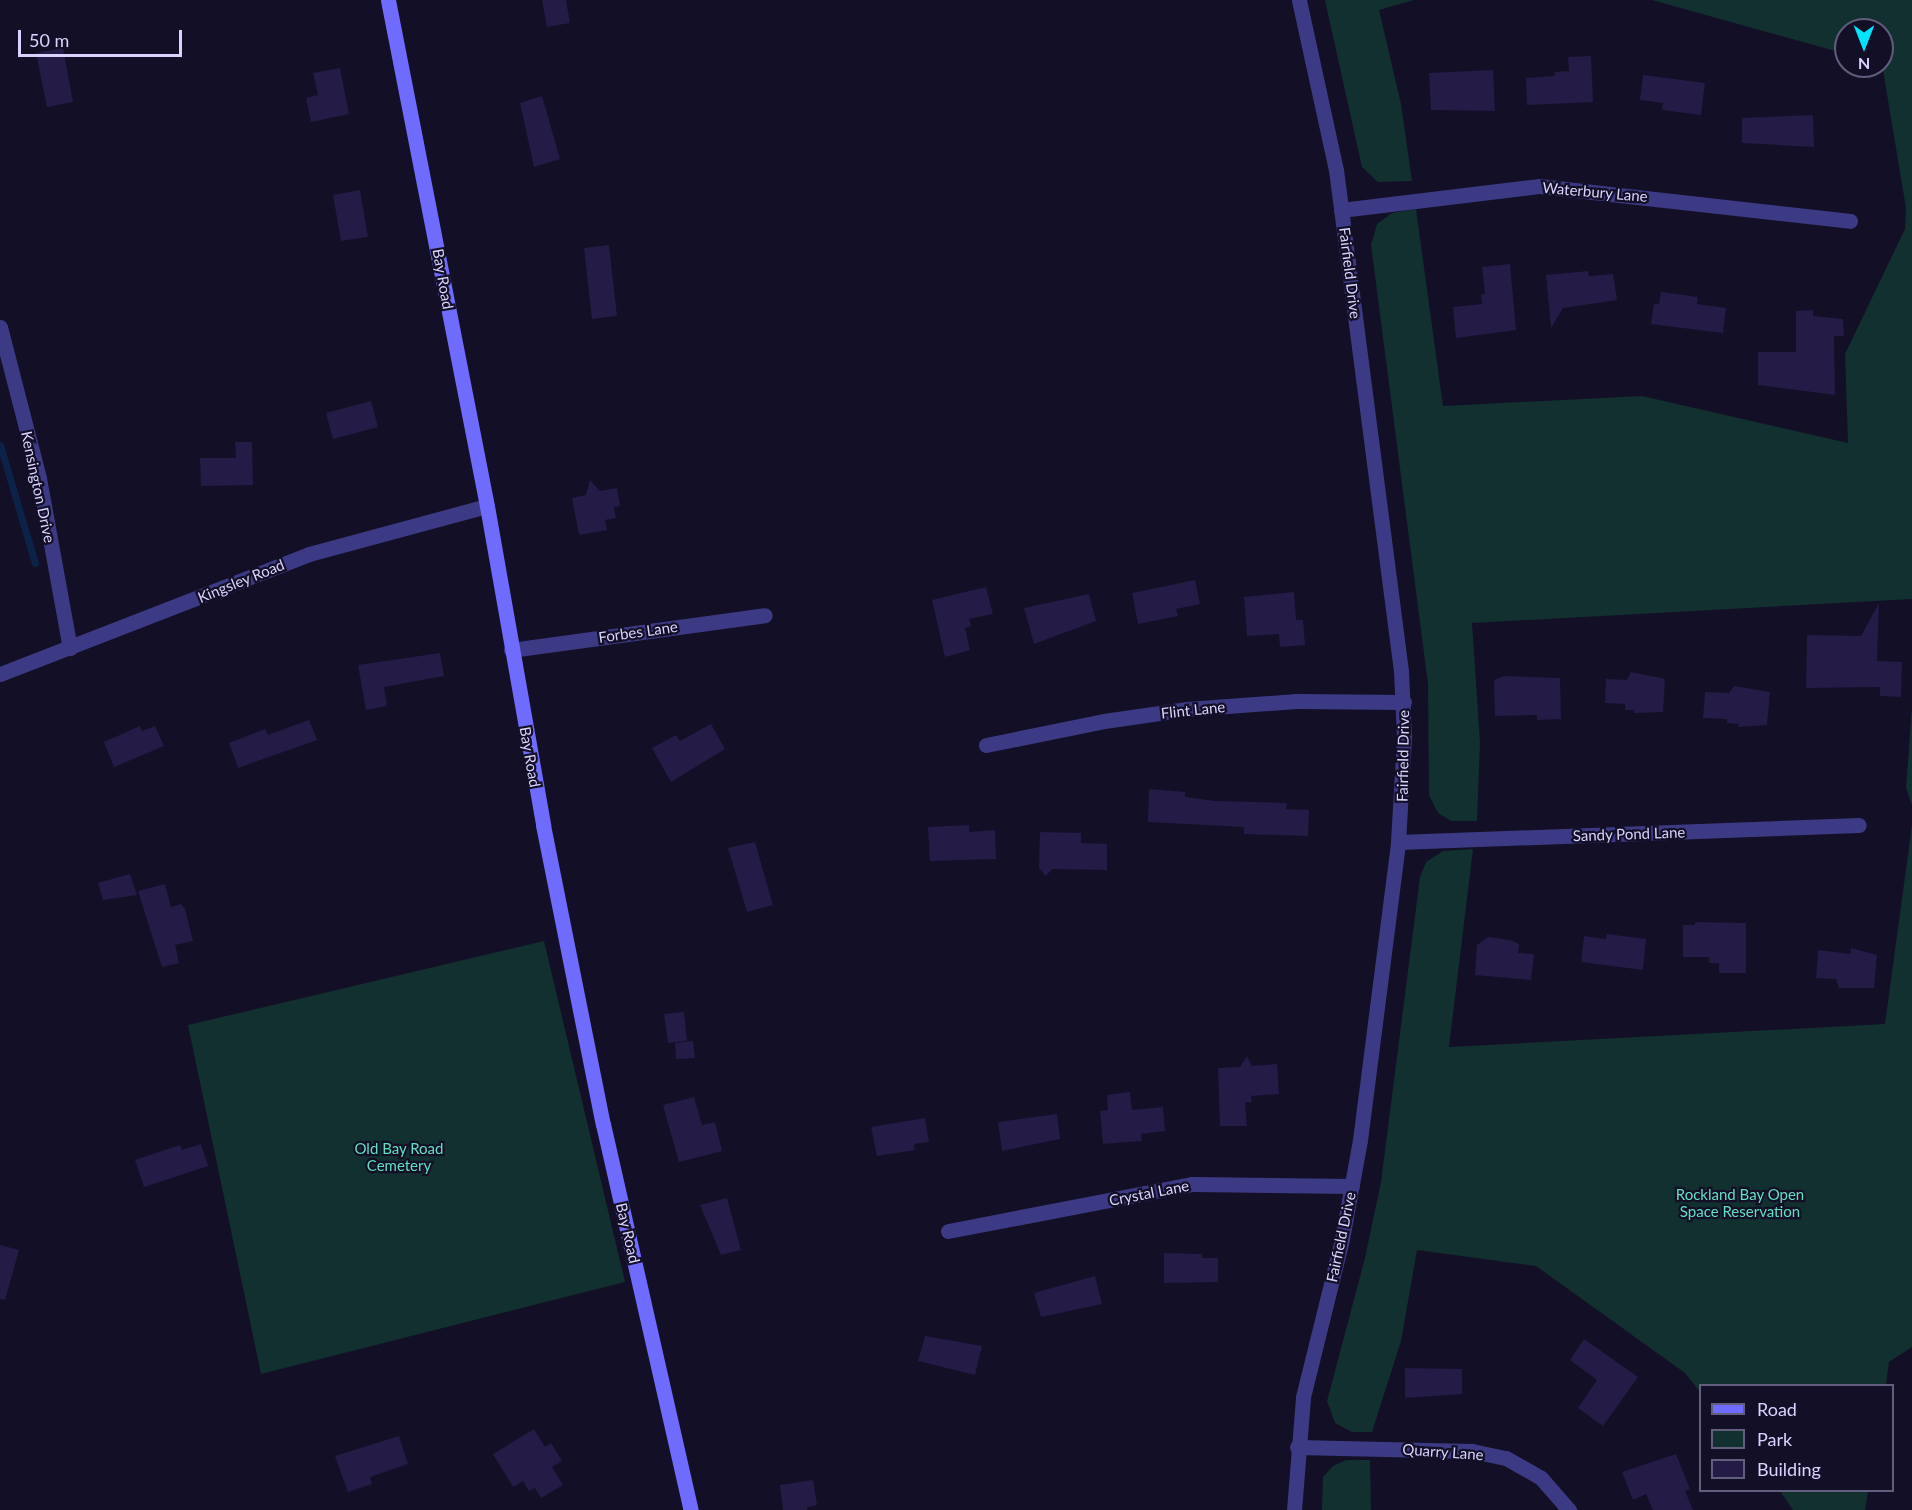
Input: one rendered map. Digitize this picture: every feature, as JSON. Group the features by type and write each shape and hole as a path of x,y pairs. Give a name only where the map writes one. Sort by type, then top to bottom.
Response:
{"main road":[{"name":"Bay Road","path":"388,0 487,506 511,650 603,1124 691,1510"}],"street":[{"name":"Fairfield Drive","path":"1294,1510 1297,1447 1303,1397 1353,1186 1398,842 1404,702 1341,210 1324,106 1299,0"},
{"name":"Waterbury Lane","path":"1341,210 1539,186 1850,222"},
{"name":"Kensington Drive","path":"0,327 41,488 70,648"},
{"name":"Kingsley Road","path":"0,674 309,554 487,506"},
{"name":"Forbes Lane","path":"511,650 765,615"},
{"name":"Flint Lane","path":"986,745 1104,721 1187,710 1297,701 1404,702"},
{"name":"Sandy Pond Lane","path":"1398,842 1859,825"},
{"name":"Crystal Lane","path":"948,1231 1192,1184 1353,1186"},
{"name":"Quarry Lane","path":"1297,1447 1472,1451 1506,1458 1541,1478 1569,1510"}],"green space":[{"path":"1325,0 1414,0 1379,10 1401,104 1412,181 1378,182 1362,167"},
{"path":"1652,0 1912,0 1912,599 1472,623 1480,742 1477,821 1451,821 1438,813 1429,795 1428,684 1371,245 1377,224 1392,213 1416,209 1443,406 1642,396 1848,443 1845,354 1905,229 1906,208 1884,78 1894,78 1894,18 1834,18 1834,51"},
{"path":"1912,707 1912,805 1906,788"},
{"name":"Rockland Bay Open Space Reservation","path":"1912,825 1912,1347 1889,1362 1886,1384 1699,1384 1699,1391 1685,1373 1536,1266 1417,1250 1401,1341 1372,1432 1352,1432 1335,1423 1327,1401 1365,1258 1381,1182 1420,877 1426,862 1443,851 1473,849 1449,1047 1885,1024"},
{"name":"Old Bay Road Cemetery","path":"544,941 625,1282 261,1374 188,1025"},
{"path":"1346,1460 1370,1460 1371,1510 1322,1510 1323,1477 1333,1466"},
{"path":"1781,1492 1868,1492 1865,1510 1793,1510"}],"building":[{"path":"542,0 566,0 570,23 547,27"},
{"path":"63,48 73,102 47,107 36,53"},
{"path":"1591,56 1593,102 1527,105 1526,78 1555,76 1554,72 1569,71 1568,57"},
{"path":"340,68 349,114 311,122 306,98 318,95 313,73"},
{"path":"1493,70 1495,111 1431,110 1429,73"},
{"path":"1643,75 1705,83 1701,115 1662,110 1663,103 1640,100"},
{"path":"542,96 560,159 534,167 520,103"},
{"path":"1813,115 1814,147 1742,143 1742,118"},
{"path":"360,190 368,237 341,241 333,195"},
{"path":"609,245 617,316 592,319 584,248"},
{"path":"1510,264 1516,330 1456,338 1453,307 1482,304 1481,295 1485,294 1482,267"},
{"path":"1588,271 1589,276 1613,274 1617,300 1563,308 1551,328 1546,275"},
{"path":"1661,292 1698,297 1697,304 1726,308 1723,333 1651,324 1654,304 1659,304"},
{"path":"1813,310 1813,316 1843,319 1844,336 1834,336 1835,395 1758,385 1758,352 1796,352 1796,311"},
{"path":"371,401 378,427 333,439 326,413"},
{"path":"235,442 252,442 253,485 201,486 200,458 236,458"},
{"path":"590,480 600,491 617,488 620,506 614,507 616,518 605,520 607,530 579,535 572,498 586,495"},
{"path":"1195,580 1200,604 1176,609 1178,616 1138,624 1132,593"},
{"path":"986,587 993,614 969,619 971,626 965,628 970,650 945,657 932,600"},
{"path":"1294,592 1296,620 1303,620 1305,645 1280,647 1279,634 1247,636 1244,597"},
{"path":"1089,594 1096,621 1034,644 1024,608"},
{"path":"1879,603 1877,661 1902,662 1901,697 1880,696 1880,687 1806,688 1807,635 1861,636"},
{"path":"440,653 444,676 384,687 387,706 366,710 358,665"},
{"path":"1631,672 1665,679 1663,712 1634,713 1634,710 1625,710 1625,704 1605,703 1606,679 1627,680"},
{"path":"1504,676 1560,678 1561,719 1537,720 1537,715 1495,716 1494,680"},
{"path":"1734,686 1770,692 1767,725 1738,727 1739,724 1727,723 1727,719 1703,718 1705,692 1729,693"},
{"path":"309,720 317,740 238,768 229,743 265,729 268,735"},
{"path":"711,724 725,749 671,782 652,748 676,735 680,741"},
{"path":"140,726 142,731 155,726 164,746 114,767 104,742"},
{"path":"1149,789 1185,792 1185,797 1215,801 1287,803 1286,809 1309,810 1308,836 1244,834 1244,827 1148,822"},
{"path":"969,825 969,832 995,830 996,859 930,861 928,827"},
{"path":"1040,832 1081,833 1081,843 1107,844 1107,870 1052,869 1046,876 1039,868"},
{"path":"755,842 773,905 747,912 728,848"},
{"path":"130,874 137,895 103,900 98,883"},
{"path":"165,884 171,907 181,904 185,909 193,941 175,945 179,963 162,967 138,891"},
{"path":"1695,922 1746,923 1746,973 1719,973 1719,963 1709,963 1709,957 1683,957 1683,925 1695,925"},
{"path":"1607,934 1646,939 1643,970 1581,962 1584,936 1606,939"},
{"path":"1488,937 1510,940 1519,944 1518,953 1534,954 1531,980 1475,975 1477,945"},
{"path":"1851,948 1877,955 1874,988 1839,988 1836,979 1816,978 1818,950 1851,954"},
{"path":"684,1012 687,1041 668,1043 664,1014"},
{"path":"693,1041 695,1058 676,1059 675,1043"},
{"path":"1247,1056 1252,1066 1277,1064 1279,1094 1251,1096 1252,1102 1245,1102 1247,1126 1220,1126 1218,1068 1240,1067"},
{"path":"1130,1092 1132,1110 1163,1107 1165,1131 1141,1134 1142,1141 1103,1144 1100,1111 1108,1110 1107,1095"},
{"path":"694,1097 702,1125 715,1122 722,1151 679,1162 663,1105"},
{"path":"1057,1114 1060,1139 1002,1151 998,1122"},
{"path":"925,1118 929,1142 914,1144 915,1150 877,1156 871,1127"},
{"path":"201,1144 208,1166 144,1187 135,1160 180,1145 182,1150"},
{"path":"727,1198 741,1250 721,1255 700,1205"},
{"path":"0,1245 19,1250 5,1300 0,1299"},
{"path":"1164,1253 1202,1254 1202,1258 1218,1258 1218,1282 1164,1283"},
{"path":"1095,1276 1102,1304 1041,1317 1034,1293"},
{"path":"925,1336 982,1346 975,1375 918,1361"},
{"path":"1584,1339 1638,1377 1603,1426 1578,1408 1597,1380 1570,1360"},
{"path":"1405,1368 1462,1369 1462,1394 1405,1398"},
{"path":"534,1429 545,1447 551,1443 562,1461 552,1467 563,1485 541,1498 535,1488 529,1491 523,1481 513,1487 493,1454"},
{"path":"399,1436 408,1464 370,1477 372,1484 348,1492 335,1456"},
{"path":"1676,1454 1690,1489 1685,1491 1693,1510 1653,1510 1646,1494 1633,1500 1622,1472"},
{"path":"813,1480 817,1505 807,1507 807,1510 783,1510 780,1485"}],"waterway":[{"path":"0,445 35,563"}]}
